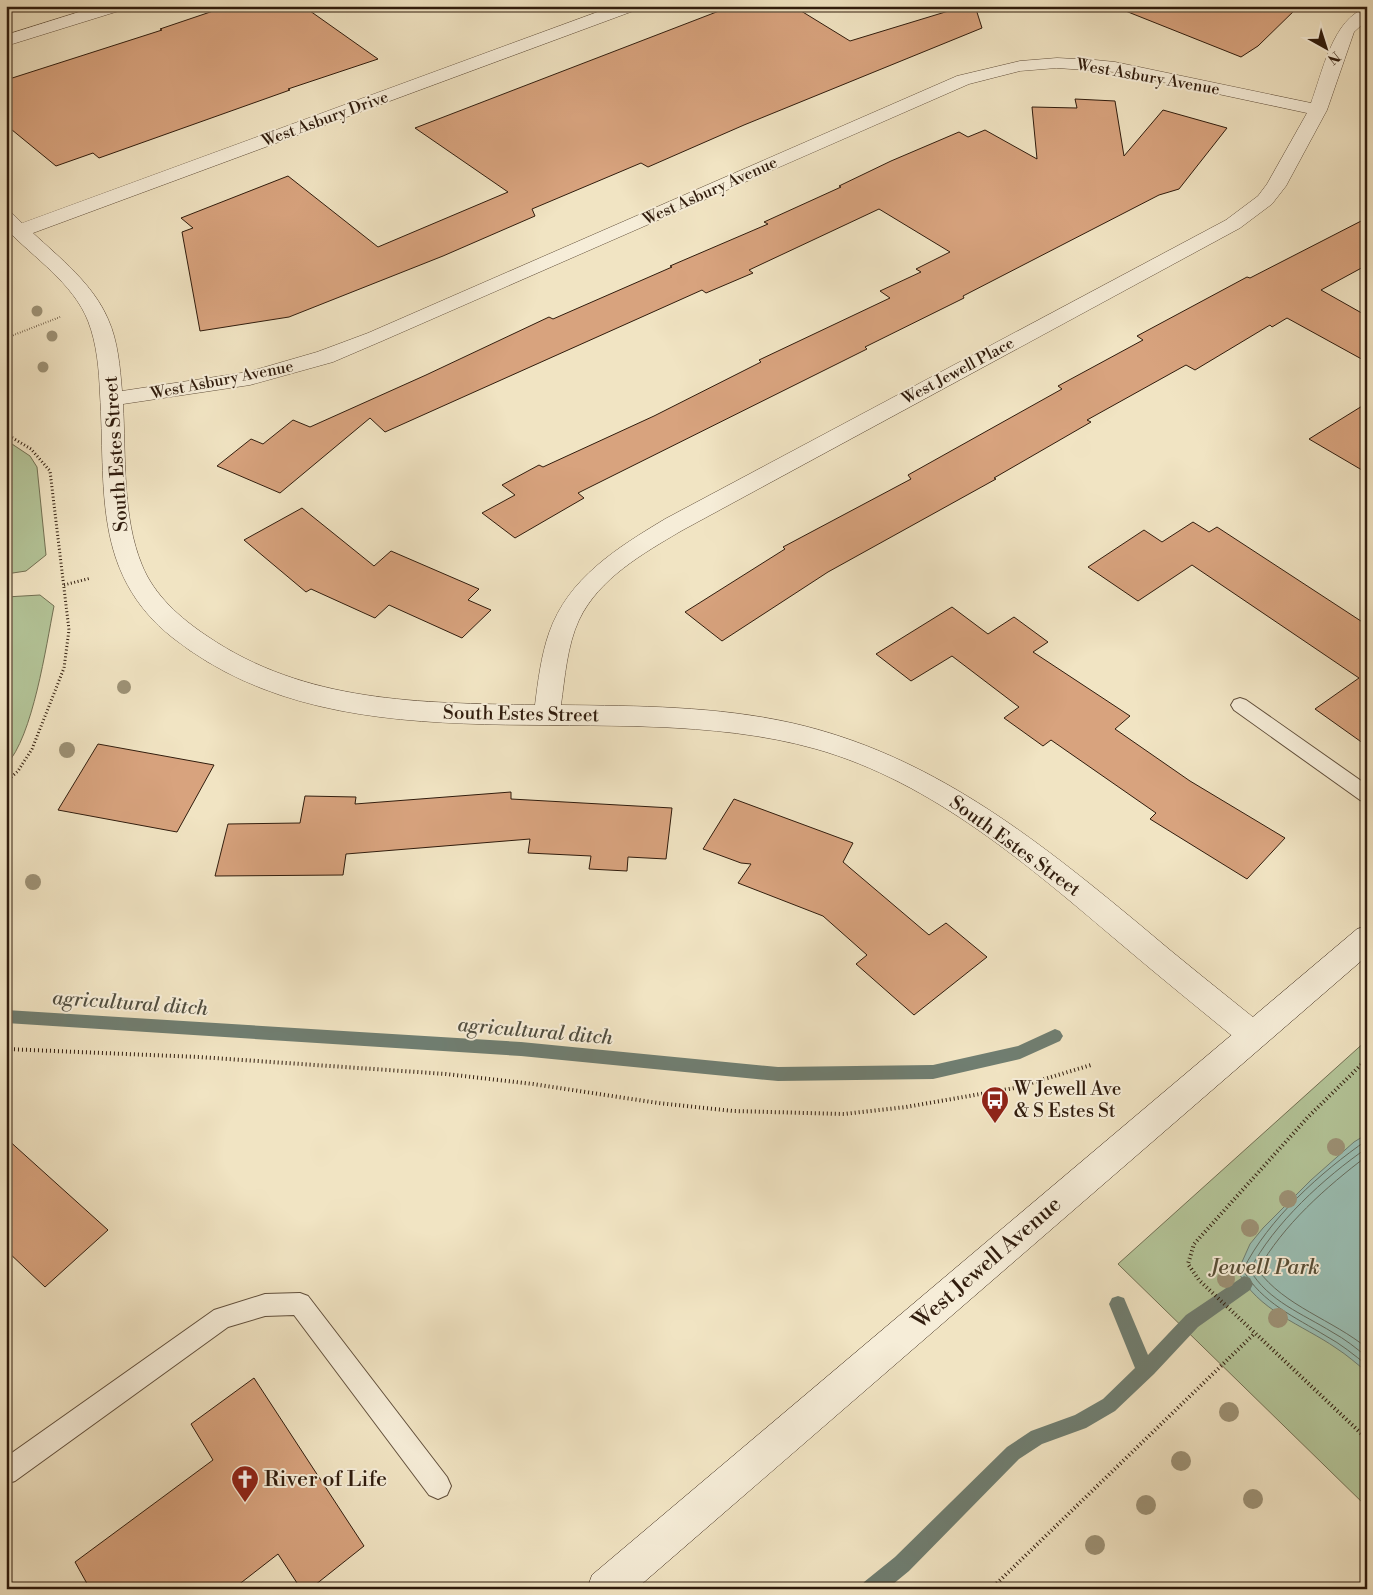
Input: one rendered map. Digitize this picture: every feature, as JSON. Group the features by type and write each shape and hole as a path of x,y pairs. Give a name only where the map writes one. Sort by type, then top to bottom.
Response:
{"street":[{"path":"6,41 116,6"},
{"name":"West Asbury Drive","path":"13,225 630,6"},
{"name":"West Jewell Place","path":"546,716 557,653 572,608 603,573 624,554 673,524 1233,224 1265,200 1276,186 1318,110 1346,31 1357,19 1367,13"},
{"name":"West Asbury Avenue","path":"112,399 250,378 325,357 375,337 963,80 990,71 1041,63 1082,63 1115,67 1318,110"},
{"name":"South Estes Street","path":"13,225 79,290 96,315 104,337 112,399 117,514 124,550 131,569 146,596 165,617 211,652 261,678 321,698 381,709 546,716 635,716 720,720 799,734 833,743 906,774 959,803 990,823 1056,873 1253,1035"},
{"name":"West Jewell Avenue","path":"606,1589 1367,938"}],"lane":[{"path":"1240,705 1367,796"},
{"path":"6,1472 222,1318 265,1305 300,1304 438,1486"}],"path":[{"path":"6,338 61,317"},
{"path":"6,434 23,442 35,451 50,471 68,630 64,668 32,749 18,771 6,782"},
{"path":"64,585 91,578"},
{"path":"6,1049 199,1057 446,1074 733,1111 844,1114 906,1107 1015,1088 1091,1064"},
{"path":"1367,1059 1308,1117 1194,1244 1188,1264 1200,1280 1367,1439"},
{"path":"991,1589 1255,1333"}],"green space":[{"path":"6,440 30,456 37,467 46,555 26,571 6,574"},
{"path":"40,595 54,606 42,667 24,734 6,765 6,597"},
{"name":"Jewell Park","path":"1367,1040 1367,1507 1118,1264"}],"water":[{"path":"1367,1134 1367,1372 1336,1348 1268,1306 1246,1285 1238,1271 1250,1244 1263,1228 1311,1180 1354,1142"}],"building":[{"path":"228,6 303,6 378,59 288,89 290,90 99,158 93,153 56,166 6,125 6,80 162,30 160,29"},
{"path":"732,6 793,6 850,41 965,6 975,6 982,28 744,125 648,167 641,163 532,209 535,216 443,256 289,317 200,331 182,232 193,228 181,218 288,176 378,247 508,192 415,128"},
{"path":"1118,6 1299,6 1258,46 1241,57 1118,8"},
{"path":"1075,99 1115,101 1124,156 1163,110 1227,128 1179,189 1159,195 963,296 964,298 865,347 867,349 578,493 584,498 515,538 482,513 515,495 502,485 539,465 543,467 654,416 761,362 759,360 890,298 880,291 921,272 916,269 950,252 879,209 749,270 753,273 706,293 702,290 385,432 370,418 280,493 217,466 251,439 263,444 293,420 310,427 549,317 553,319 768,224 764,222 841,187 839,186 891,161 959,132 968,137 985,130 1037,159 1032,107 1077,108"},
{"path":"1367,218 1367,265 1321,290 1367,316 1367,362 1287,318 1272,327 1270,325 1195,370 1186,365 1087,420 1091,422 994,478 996,479 828,572 722,641 685,612 785,549 783,547 911,479 908,475 1062,389 1058,386 1143,340 1137,336 1247,277 1250,278"},
{"path":"1367,403 1367,473 1309,439"},
{"path":"302,508 374,566 391,551 479,589 468,600 491,610 462,638 389,605 375,618 311,589 306,592 244,540"},
{"path":"1193,522 1209,532 1217,527 1367,625 1367,746 1315,709 1359,678 1192,565 1138,601 1088,567 1144,530 1162,542"},
{"path":"952,607 988,634 1014,617 1048,642 1033,652 1130,716 1115,729 1190,781 1285,838 1247,879 1150,819 1156,813 1051,740 1043,746 1004,718 1019,707 952,656 911,681 876,654"},
{"path":"98,744 214,765 177,832 58,810"},
{"path":"511,792 511,799 672,808 666,859 628,857 627,871 589,869 591,856 528,853 530,839 346,854 343,875 215,876 228,824 300,823 305,796 356,797 355,804"},
{"path":"734,799 853,843 843,862 929,935 946,923 987,957 914,1015 856,964 867,955 823,916 738,883 751,864 741,863 703,849"},
{"path":"6,1138 108,1230 45,1287 6,1250"},
{"name":"River of Life","path":"254,1378 364,1546 310,1589 301,1589 278,1554 233,1589 90,1589 75,1562 213,1460 191,1424"}],"waterway":[{"name":"agricultural ditch","path":"6,1016 521,1049 778,1074 933,1072 1020,1052 1055,1036"},
{"path":"871,1589 902,1564 1013,1453 1037,1437 1080,1422 1109,1405 1148,1368 1192,1321 1244,1284"},
{"path":"1118,1304 1145,1370"}],"place":[{"name":"W Jewell Ave & S Estes St","path":"995,1124"},
{"name":"River of Life","path":"245,1503"}]}
